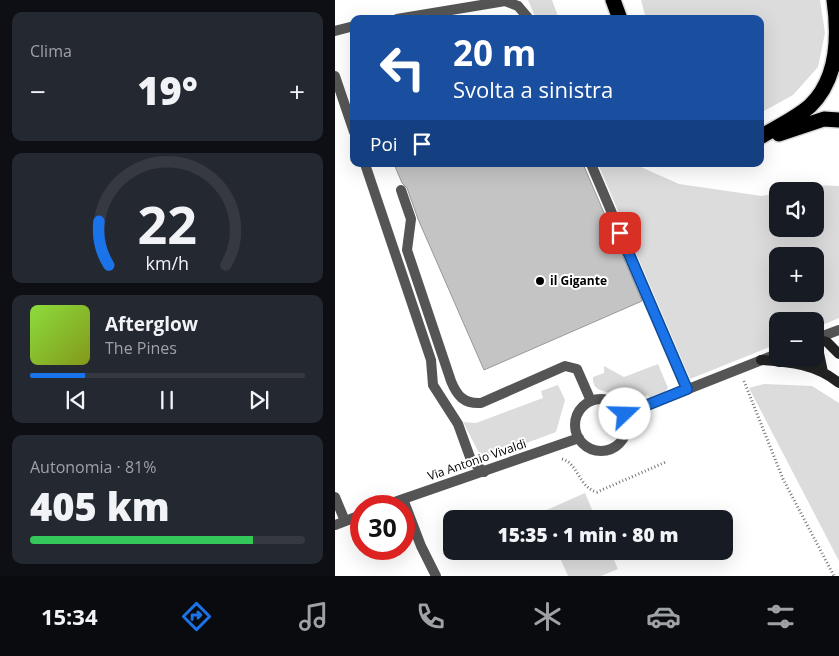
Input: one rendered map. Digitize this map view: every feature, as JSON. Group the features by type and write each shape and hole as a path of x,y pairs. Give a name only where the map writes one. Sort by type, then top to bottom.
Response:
{"highway":[{"path":"613,0 619,15"},
{"path":"619,0 621,15"},
{"path":"764,135 790,120 810,105 828,80 834,64 837,44 838,21 836,0"},
{"path":"764,136 779,134 824,119 839,120"}],"main road":[{"path":"836,0 839,4"},
{"path":"824,341 839,354"},
{"path":"761,360 790,362 823,372 839,384"},
{"path":"822,367 823,372"}],"street":[{"path":"421,15 505,1 518,6 527,15"},
{"path":"335,32 350,27"},
{"path":"335,76 350,120"},
{"path":"366,167 431,360 433,385 458,424 471,460 484,472"},
{"path":"592,167 687,389"},
{"path":"401,190 411,219 407,250 457,395 470,404 481,403 565,366 577,369 591,401"},
{"path":"824,336 839,330"},
{"path":"625,414 769,357"},
{"path":"599,399 614,402 625,414 627,430 624,438 612,449 597,451 583,444 579,438 575,421 578,412 591,401 599,399"},
{"name":"Via Antonio Vivaldi","path":"412,495 579,438"},
{"path":"335,497 340,523"},
{"path":"415,530 436,576"}],"path":[{"path":"740,369 783,479 835,576"},
{"path":"555,459 564,458 591,490 597,492 666,462"}],"shaded area":[{"path":"528,0 552,0 558,15 534,15"},
{"path":"641,0 820,0 825,33 818,67 793,95 764,111 764,15 645,15"},
{"path":"599,167 641,167 679,184 762,196 769,195 769,237 824,237 824,185 839,186 839,318 824,324 824,312 769,312 769,347 690,379"},
{"path":"658,364 668,388 663,394 650,399 648,395 626,403 614,395 598,389 593,382 593,377 604,373 604,366 624,377"},
{"path":"764,384 812,386 839,403 839,561 749,388"},
{"path":"558,385 565,400 556,432 495,455 486,457 480,455 463,422 476,423 543,398 541,391"},
{"path":"585,493 592,510 547,510"},
{"path":"561,560 614,560 618,569 601,576 568,576"}],"building":[{"name":"il Gigante","path":"395,167 584,167 642,301 484,370 418,219 407,188 402,183"}],"place":[{"name":"il Gigante","path":"540,281"}],"route":[{"path":"620,233 687,389 625,414"}]}
